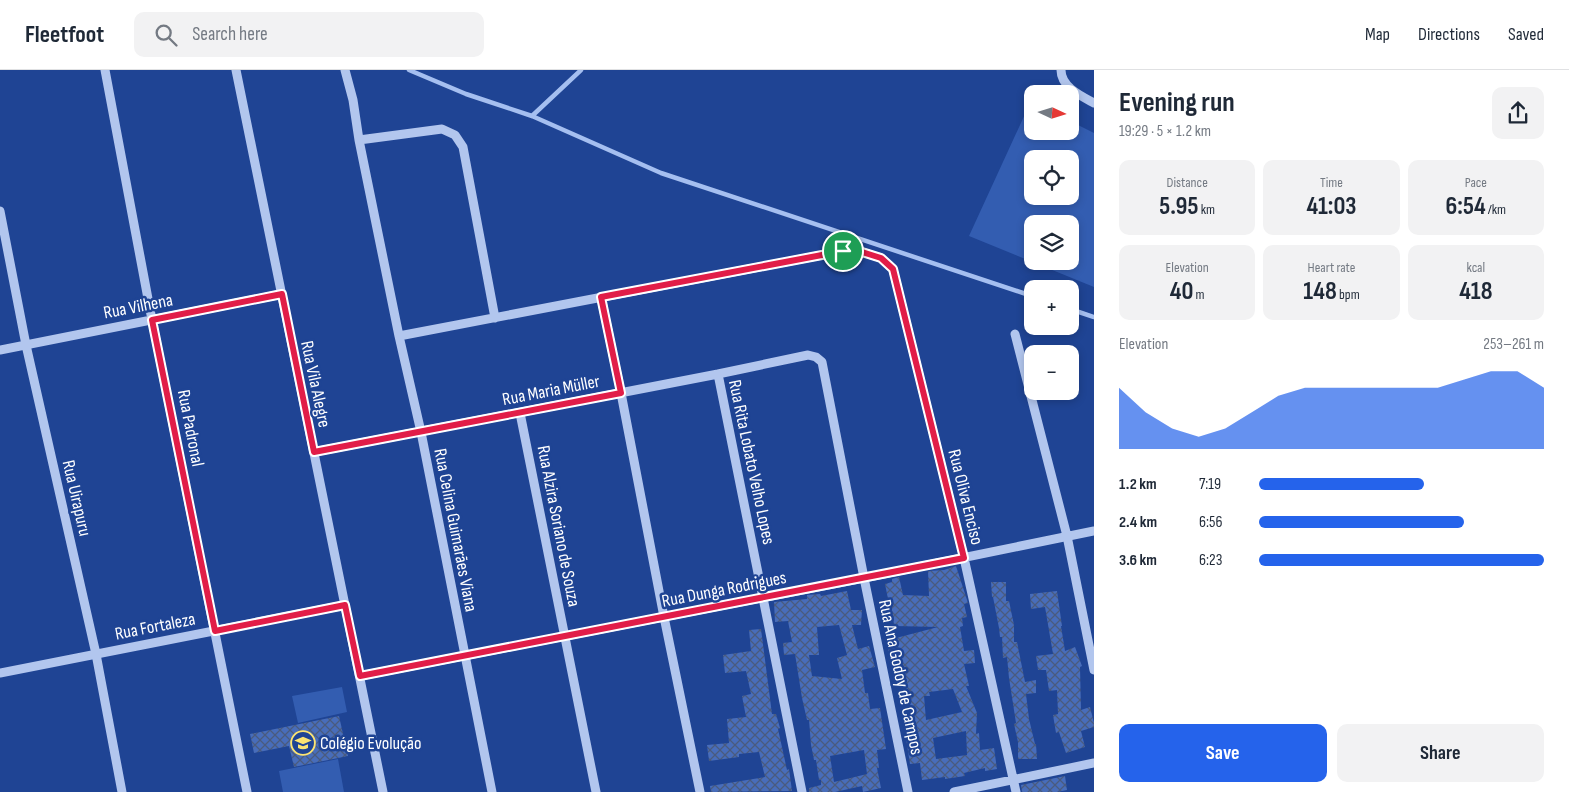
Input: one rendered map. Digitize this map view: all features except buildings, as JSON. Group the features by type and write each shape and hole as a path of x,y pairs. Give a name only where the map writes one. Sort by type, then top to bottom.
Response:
{"street":[{"name":"Rua Padronal","path":"106,70 152,320 247,792"},
{"name":"Rua Vila Alegre","path":"236,70 384,792"},
{"name":"Rua Celina Guimarães Viana","path":"345,70 352,94 399,336 492,792"},
{"path":"1061,70 1062,79 1069,87 1094,103"},
{"path":"360,140 442,129 455,135 464,146 495,318"},
{"name":"Rua Uirapuru","path":"0,211 26,345 96,654 122,792"},
{"name":"Rua Oliva Enciso","path":"601,297 843,251 862,252 881,258 893,269 964,558 1016,792"},
{"name":"Rua Vilhena","path":"0,350 282,294"},
{"path":"399,336 601,297 700,792"},
{"path":"1015,334 1067,536 1094,670"},
{"name":"Rua Maria Müller","path":"314,452 808,355 816,357 822,362"},
{"name":"Rua Ana Godoy de Campos","path":"822,362 908,792"},
{"name":"Rua Rita Lobato Velho Lopes","path":"718,374 802,792"},
{"name":"Rua Alzira Soriano de Souza","path":"520,413 596,792"},
{"name":"Rua Dunga Rodrigues","path":"360,676 764,598 1094,530"},
{"name":"Rua Fortaleza","path":"0,673 345,605"},
{"path":"954,792 1094,763"}],"shaded area":[{"path":"1024,116 1024,140 1079,140 1079,126 1094,133 1094,287 1052,270 1079,270 1079,215 1024,215 1024,258 969,236"},
{"path":"342,687 347,712 298,723 292,696"},
{"path":"338,759 344,792 283,792 279,771"}],"waterway":[{"path":"409,70 466,94 532,116 661,173 1024,293"},
{"path":"532,116 581,70"},
{"path":"1079,312 1094,317"}],"place":[{"name":"Colégio Evolução","path":"303,743"}],"route":[{"path":"843,251 862,252 881,258 893,269 964,558 360,676 345,605 215,631 152,320 282,294 314,452 621,393 601,297 843,251"}]}
